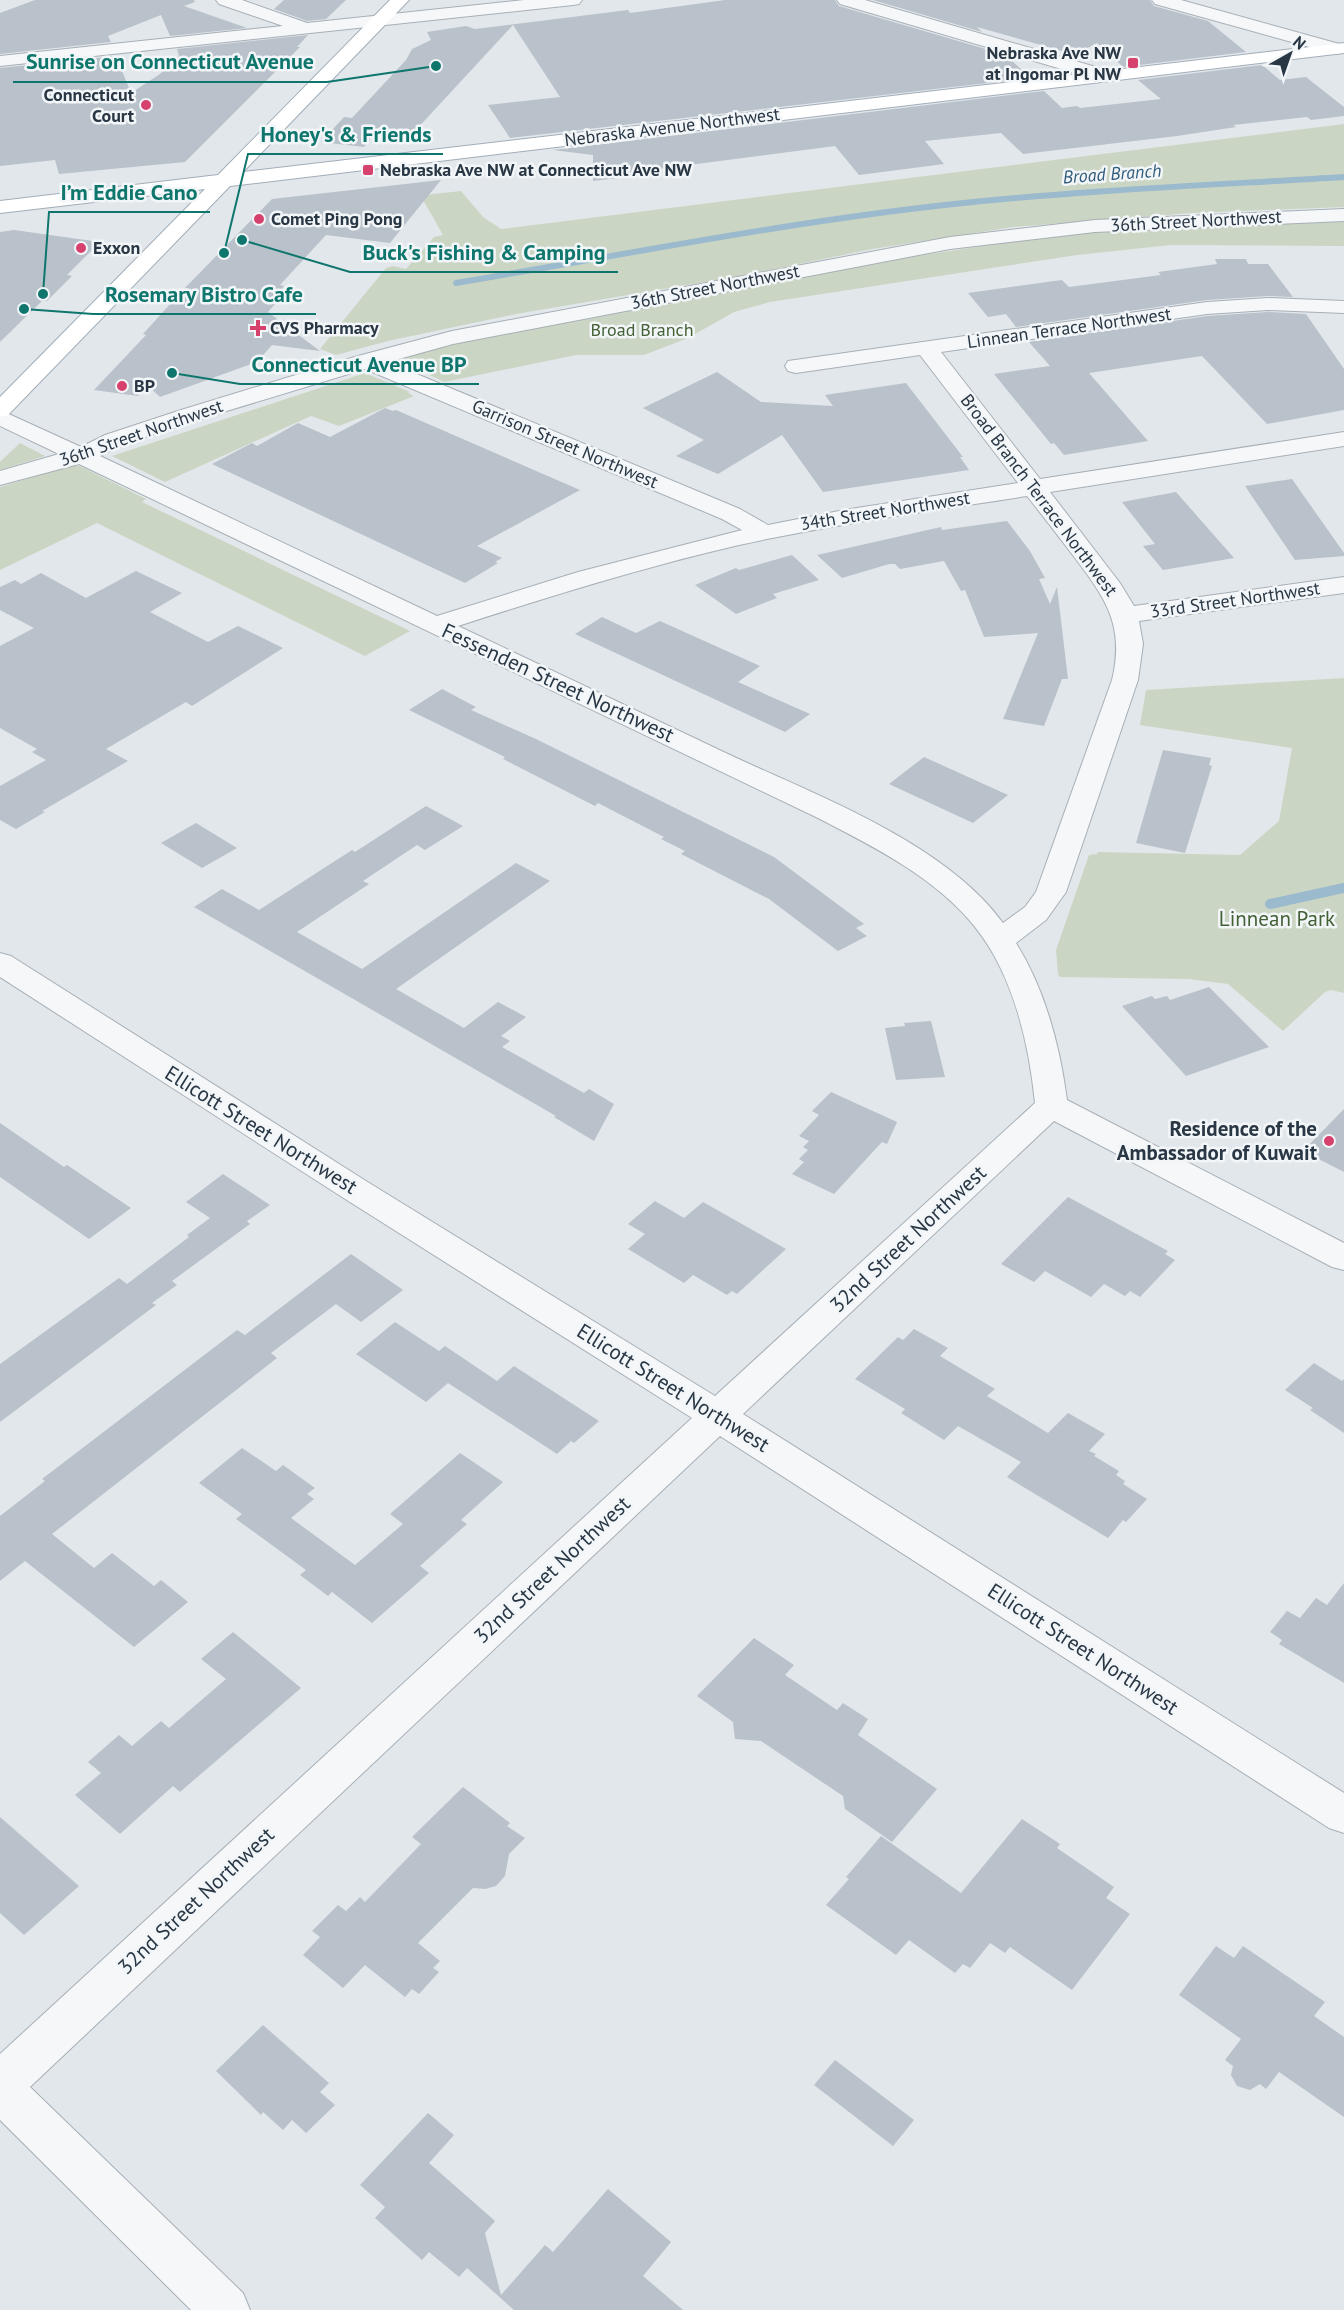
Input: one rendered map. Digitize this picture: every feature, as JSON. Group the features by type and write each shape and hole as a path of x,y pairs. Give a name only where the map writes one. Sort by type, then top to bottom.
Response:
{"main road":[{"path":"0,410 161,222 225,181 400,0"},
{"name":"Nebraska Avenue Northwest","path":"0,207 1341,49"},
{"path":"113,194 143,202 161,222"}],"street":[{"path":"225,0 308,28 354,48"},
{"path":"0,61 573,0"},
{"path":"846,0 1106,76"},
{"path":"1161,0 1341,49"},
{"name":"36th Street Northwest","path":"0,478 80,456 113,440 179,418 366,361 452,338 941,244 1095,226 1344,215"},
{"name":"Linnean Terrace Northwest","path":"796,366 1231,306 1293,304 1344,307"},
{"name":"Broad Branch Terrace Northwest","path":"927,348 1036,487 1111,588 1125,615 1130,637 1128,669 1051,892 1042,907 1031,918 1000,940"},
{"name":"Garrison Street Northwest","path":"366,361 731,514 763,532"},
{"name":"Fessenden Street Northwest","path":"0,417 858,827 937,875 970,904 1000,940 1013,964 1038,1035 1046,1065 1051,1106"},
{"name":"34th Street Northwest","path":"435,625 595,574 763,532 844,517 1344,439"},
{"name":"33rd Street Northwest","path":"1125,615 1344,585"},
{"name":"Ellicott Street Northwest","path":"0,963 354,1189 718,1416 1344,1815"},
{"path":"1051,1106 1344,1258"},
{"name":"32nd Street Northwest","path":"0,2084 1051,1106"},
{"path":"0,2089 226,2310"}],"green space":[{"name":"Broad Branch","path":"1344,124 1344,207 1192,213 1013,227 872,249 746,275 516,314 388,341 336,355 320,349 386,268 393,266 406,269 434,237 443,235 422,198 425,195 461,191 483,217 501,229"},
{"name":"Broad Branch","path":"1344,221 1344,246 1171,245 1077,255 770,302 734,312 688,338 644,355 576,355 444,382 391,356 819,271 1081,231"},
{"path":"365,373 410,392 408,393 414,396 339,426 311,416 165,482 112,456"},
{"path":"20,443 45,456 0,470 0,462"},
{"path":"69,466 80,466 146,499 142,502 410,631 365,656 97,523 0,570 0,487"},
{"name":"Linnean Park","path":"1344,678 1344,993 1331,990 1325,992 1283,1031 1228,984 1189,979 1060,977 1056,950 1089,855 1098,852 1240,855 1279,821 1292,748 1140,725 1146,690"}],"building":[{"path":"35,0 194,0 195,2 184,6 247,28 170,36 161,15 108,36 111,42 0,54 0,13"},
{"path":"284,0 346,0 326,19 307,21 274,9"},
{"path":"725,0 835,0 839,6 1006,55 1030,78 510,138 488,105 560,97 513,25 414,132 379,127 364,147 321,142 344,117 352,118 406,60 412,49 431,40 427,32 466,26 475,29 628,10 630,13"},
{"path":"873,0 1150,0 1154,6 1208,21 1246,52 1123,67 1097,43 1080,52 1073,50 1069,53 977,27 982,32"},
{"path":"308,35 297,47 300,47 185,162 59,174 55,160 0,166 0,68 116,56 131,93 160,74 179,56 177,49"},
{"path":"1262,65 1280,80 1306,77 1344,107 1344,116 1311,120 1307,117 1233,125 1236,127 1023,154 1001,133 925,141 944,164 859,175 835,146 658,169 661,173 593,181 593,155 553,150 1044,91 1062,108 1161,99 1138,80"},
{"path":"441,180 390,243 326,235 280,285 284,286 270,304 275,304 268,312 320,351 272,345 257,362 160,397 147,385 138,396 94,390 146,335 143,334 181,292 272,199"},
{"path":"14,230 100,242 67,275 72,276 47,301 42,301 0,342 0,232"},
{"path":"1215,259 1246,259 1248,264 1268,264 1293,297 1268,296 1207,300 1016,327 1006,314 988,317 968,293 1062,280 1069,287 1161,275 1158,272 1217,264"},
{"path":"1268,312 1306,314 1344,369 1344,410 1267,424 1202,356 1089,373 1148,441 1064,455 1054,443 1051,444 994,374 1050,366 1029,342 1207,316"},
{"path":"717,372 761,402 833,406 825,395 906,383 963,457 960,457 969,470 823,492 782,435 718,474 676,456 704,440 643,408"},
{"path":"385,408 396,410 580,490 477,546 502,558 495,562 498,563 465,583 212,464 252,443 257,446 298,423 330,437"},
{"path":"1292,479 1344,556 1295,560 1245,486"},
{"path":"1176,492 1234,558 1163,570 1143,546 1155,544 1122,502"},
{"path":"1007,521 1030,551 1045,578 1039,579 1050,604 1057,587 1068,679 1062,679 1044,726 1003,719 1038,633 984,637 965,590 961,591 944,561 900,569 895,564 889,564 842,578 817,555 941,527 942,530"},
{"path":"792,555 819,580 773,594 777,598 736,614 695,585 736,568 739,570"},
{"path":"136,571 182,593 150,612 208,642 238,626 283,648 192,706 186,702 106,749 128,761 42,811 45,812 16,829 0,820 0,786 46,760 32,752 37,749 0,728 0,646 34,628 0,610 0,587 15,580 21,584 41,573 86,598"},
{"path":"602,617 636,633 660,621 760,666 738,682 810,714 785,732 575,634"},
{"path":"442,689 476,707 471,710 536,739 774,857 864,924 856,928 867,936 838,951 769,899 681,854 685,851 661,839 664,837 598,803 595,806 503,759 505,757 409,710"},
{"path":"1163,750 1211,758 1209,765 1212,766 1185,853 1136,843"},
{"path":"924,757 1008,795 973,823 889,784"},
{"path":"426,806 463,826 425,850 417,845 363,881 369,884 297,932 362,969 516,863 550,881 396,989 464,1028 498,1002 526,1017 501,1036 510,1041 502,1047 584,1093 589,1089 614,1104 594,1141 554,1117 556,1116 194,907 222,889 259,910"},
{"path":"196,823 237,848 202,868 161,843"},
{"path":"1209,987 1269,1047 1186,1076 1122,1006 1152,996 1155,999 1167,996 1170,1000"},
{"path":"931,1021 945,1077 896,1080 885,1028 905,1026 904,1023"},
{"path":"831,1092 897,1122 887,1144 882,1142 834,1194 792,1174 804,1162 799,1159 808,1150 803,1147 809,1141 799,1136 819,1115 812,1111"},
{"name":"Residence of the Ambassador of Kuwait","path":"1344,1109 1344,1172 1303,1151"},
{"path":"0,1123 64,1167 67,1165 131,1208 89,1239 0,1177"},
{"path":"223,1174 270,1205 247,1221 250,1224 172,1281 177,1285 152,1303 156,1305 0,1422 0,1364 119,1278 127,1284 189,1237 187,1235 210,1218 186,1202"},
{"path":"1068,1197 1168,1251 1165,1254 1175,1260 1140,1297 1130,1291 1125,1296 1104,1284 1091,1297 1045,1271 1034,1282 1001,1264"},
{"path":"655,1201 684,1218 703,1202 786,1249 737,1294 732,1291 727,1295 693,1275 684,1283 628,1249 645,1234 628,1224"},
{"path":"351,1254 403,1290 361,1322 336,1304 271,1353 277,1358 52,1534 94,1568 112,1553 154,1586 161,1580 188,1602 134,1647 25,1561 0,1581 0,1516 45,1481 42,1479 237,1330 245,1335"},
{"path":"395,1322 439,1351 445,1346 497,1381 514,1366 599,1421 574,1443 571,1441 557,1454 448,1383 426,1402 356,1354"},
{"path":"914,1329 948,1348 940,1356 995,1389 987,1396 1048,1433 1068,1413 1105,1434 1089,1451 1119,1471 1116,1475 1125,1481 1123,1484 1147,1499 1126,1522 1123,1520 1108,1538 1007,1477 1021,1462 958,1426 944,1440 901,1413 905,1409 855,1379 898,1337 903,1340"},
{"path":"1314,1363 1342,1381 1344,1379 1344,1433 1310,1410 1313,1408 1285,1390"},
{"path":"242,1448 276,1471 283,1465 315,1488 307,1494 314,1499 291,1518 355,1565 403,1524 390,1514 460,1453 503,1482 461,1520 467,1524 420,1566 429,1573 372,1623 332,1592 328,1596 300,1575 306,1570 236,1519 242,1514 199,1483"},
{"path":"1344,1583 1344,1683 1279,1644 1282,1640 1270,1632 1287,1611 1300,1618 1316,1598 1327,1605"},
{"path":"233,1632 301,1688 180,1792 173,1786 120,1834 75,1795 101,1773 88,1762 119,1735 132,1746 161,1721 169,1728 226,1679 201,1659"},
{"path":"754,1638 794,1665 785,1675 837,1710 843,1703 868,1719 858,1735 937,1789 892,1842 845,1809 843,1796 761,1741 735,1739 733,1722 697,1696"},
{"path":"463,1787 510,1823 507,1826 525,1838 509,1854 505,1876 496,1886 485,1889 473,1888 418,1943 440,1961 433,1968 439,1972 419,1994 412,1989 405,1997 365,1965 343,1988 303,1955 320,1937 312,1931 338,1905 346,1911 360,1897 365,1902 421,1844 412,1837"},
{"path":"0,1817 79,1886 24,1935 0,1913"},
{"path":"1022,1819 1060,1844 1057,1848 1114,1887 1106,1898 1130,1914 1072,1990 1010,1947 1005,1953 990,1943 970,1968 963,1964 955,1973 909,1940 896,1955 826,1905 849,1879 846,1877 881,1836 961,1893"},
{"path":"1216,1946 1234,1958 1243,1946 1325,2002 1314,2016 1344,2037 1344,2117 1279,2072 1266,2089 1260,2084 1250,2090 1237,2086 1231,2075 1233,2066 1225,2060 1241,2039 1179,1995"},
{"path":"263,2025 329,2083 320,2092 335,2105 306,2133 292,2120 283,2130 263,2112 261,2115 216,2071"},
{"path":"835,2060 914,2120 893,2146 814,2085"},
{"path":"428,2113 454,2135 429,2163 495,2221 485,2233 501,2295 545,2245 553,2252 608,2189 671,2242 643,2276 683,2310 514,2310 467,2268 459,2277 429,2252 422,2260 375,2218 385,2207 360,2185"}],"waterway":[{"name":"Broad Branch","path":"456,283 891,211 1052,195 1344,177"},
{"path":"1270,904 1344,888"}],"place":[{"name":"Nebraska Ave NW at Ingomar Pl NW","path":"1133,63"},
{"name":"Sunrise on Connecticut Avenue","path":"436,66"},
{"name":"Connecticut Court","path":"146,105"},
{"name":"Nebraska Ave NW at Connecticut Ave NW","path":"368,170"},
{"name":"Comet Ping Pong","path":"259,219"},
{"name":"Buck's Fishing & Camping","path":"242,240"},
{"name":"Exxon","path":"81,248"},
{"name":"Honey's & Friends","path":"224,253"},
{"name":"I’m Eddie Cano","path":"43,294"},
{"name":"Rosemary Bistro Cafe","path":"24,309"},
{"name":"CVS Pharmacy","path":"258,328"},
{"name":"Connecticut Avenue BP","path":"172,373"},
{"name":"BP","path":"122,386"},
{"name":"Residence of the Ambassador of Kuwait","path":"1329,1141"}]}
